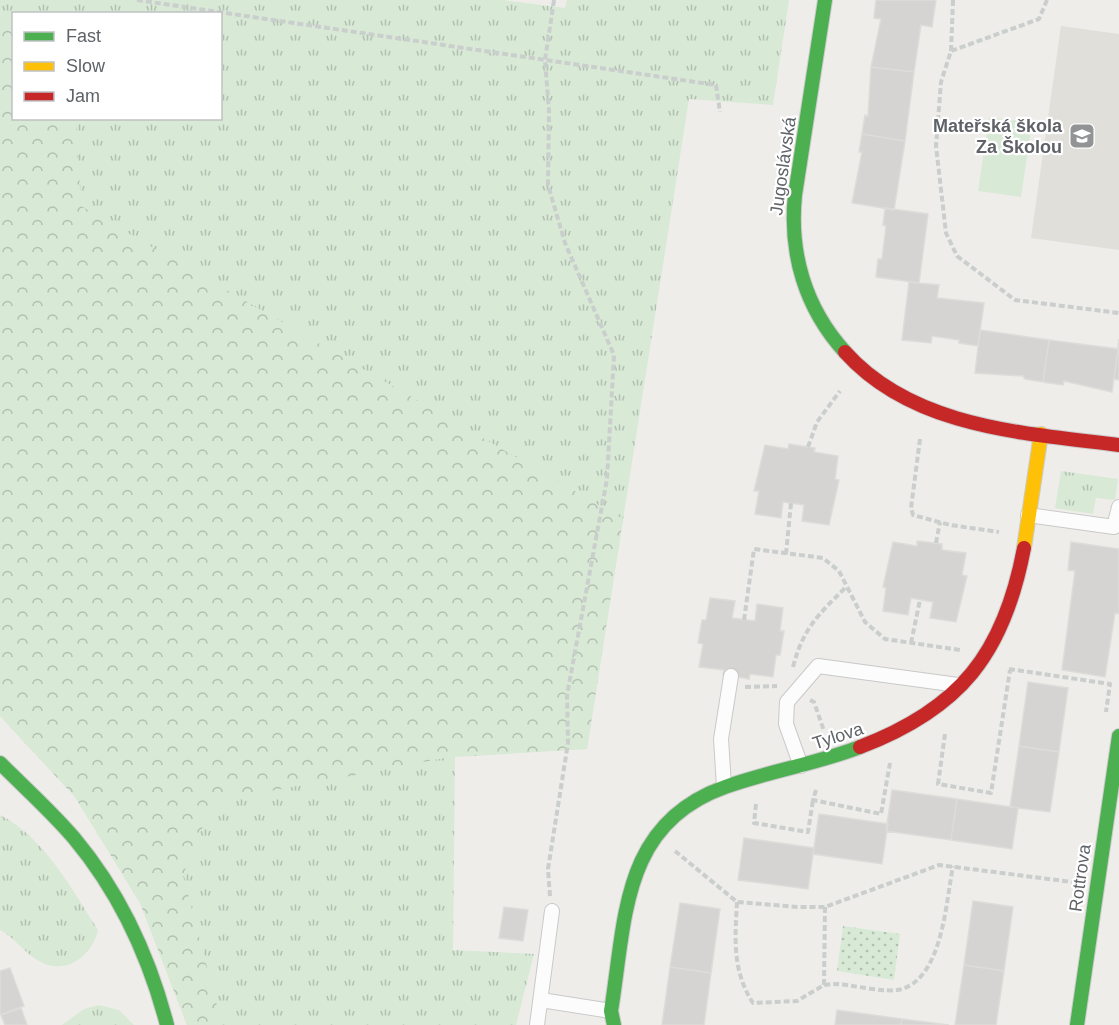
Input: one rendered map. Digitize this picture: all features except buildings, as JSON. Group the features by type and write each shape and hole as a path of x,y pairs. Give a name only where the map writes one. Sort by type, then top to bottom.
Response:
{"main road":[{"name":"Jugoslávská","path":"825,0 793,226 797,264 811,306 837,346 878,382 934,412 1041,434 1119,445"},
{"name":"Tylova","path":"613,1018 641,857 675,811 699,796 724,786 863,747 909,728 938,709 963,685 982,661 1013,599 1041,434"},
{"name":"Rottrova","path":"1077,1025 1119,736"},
{"path":"0,763 74,838 111,889 145,953 167,1025"},
{"path":"70,856 97,891 129,948 144,988 153,1025"}],"lane":[{"path":"1028,515 1114,527 1119,507"},
{"path":"801,766 786,724 787,702 792,689 818,666 963,685"},
{"path":"724,786 721,739 730,681"},
{"path":"537,1025 552,911"},
{"path":"540,1000 613,1018"}],"path":[{"path":"137,0 219,12"},
{"path":"552,911 548,869 568,743 567,695 584,618 607,479 614,356 565,243 548,185 549,111 545,60 554,0"},
{"path":"953,0 951,51 941,82 936,146 946,233 957,256 1015,300 1119,313"},
{"path":"951,51 1040,19 1047,0"},
{"path":"222,12 716,85 720,112"},
{"path":"808,447 817,422 840,391"},
{"path":"920,439 913,515 940,522 1010,533"},
{"path":"786,554 791,503"},
{"path":"936,543 940,522"},
{"path":"744,620 754,549 823,558 839,571 865,622 885,639 971,651"},
{"path":"792,689 799,644 812,620 846,587"},
{"path":"911,643 920,600"},
{"path":"982,661 994,668 1110,684 1105,717"},
{"path":"946,729 938,784 991,793 1010,670"},
{"path":"730,681 792,689 814,702 827,741"},
{"path":"813,800 881,814 891,759"},
{"path":"758,793 754,823 808,832 817,784"},
{"path":"667,845 737,902 825,907 939,865 1082,884"},
{"path":"737,902 735,959 743,987 753,1003 796,1001 824,985 852,984 902,989 917,979 936,955 953,866"},
{"path":"824,985 825,907"}],"shaded area":[{"name":"Mateřská škola Za Školou","path":"1061,26 1119,34 1119,250 1031,238"}],"green space":[{"path":"0,0 503,0 565,8 567,0 789,0 773,105 689,99 587,749 455,757 453,950 534,954 516,1025 187,1025 140,903 75,797 0,716"},
{"path":"0,19 12,26 12,120 76,120 81,206 623,519 587,749 455,756 213,802 183,875 222,1025 187,1025 140,903 75,797 0,716"},
{"path":"989,117 1032,123 1021,197 978,191"},
{"path":"1061,471 1118,479 1115,500 1096,498 1093,514 1055,508"},
{"path":"0,815 16,825 44,850 98,930 90,948 75,962 67,965 47,965 37,960 0,930"},
{"path":"843,926 900,934 894,980 837,971"},
{"path":"99,1005 119,1010 134,1025 62,1025 84,1009"}],"traffic: fast":[{"path":"825,0 795,195 795,238 798,259 810,298 819,317 845,352"},
{"path":"1077,1025 1119,736"},
{"path":"614,1025 611,1011 626,909 635,878 647,850 665,825 691,803 725,787 860,747"},
{"path":"0,763 74,838 105,881 119,903 142,950 167,1025"}],"traffic: slow":[{"path":"1024,548 1041,434"}],"traffic: jam":[{"path":"845,352 872,377 903,397 937,412 1008,430 1119,445"},
{"path":"860,747 895,732 925,715 951,695 972,673 990,648 1004,618 1024,548"}],"place":[{"name":"Mateřská škola Za Školou","path":"1082,136"}]}
